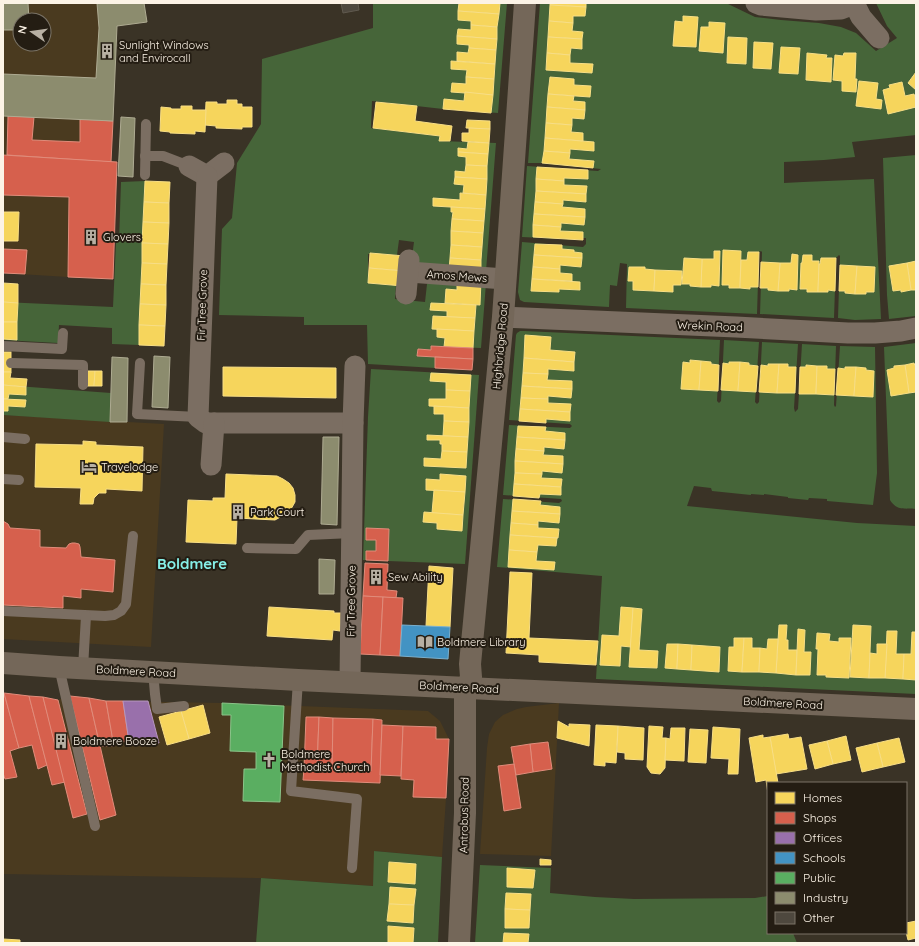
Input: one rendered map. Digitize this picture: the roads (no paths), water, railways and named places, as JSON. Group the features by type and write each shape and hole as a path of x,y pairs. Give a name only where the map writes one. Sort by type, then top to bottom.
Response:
{"street":[{"name":"Highbridge Road","path":"467,687 471,677 470,664 503,317 525,3"},
{"path":"756,3 761,5 816,10 841,9 854,4 861,17 879,38"},
{"path":"189,166 207,176 224,163"},
{"name":"Fir Tree Grove","path":"207,176 206,420 211,465"},
{"name":"Amos Mews","path":"406,294 409,266 505,279"},
{"name":"Wrekin Road","path":"503,317 848,333 875,333 916,328"},
{"name":"Fir Tree Grove","path":"350,682 355,366"},
{"path":"206,420 353,423"},
{"name":"Boldmere Road","path":"3,663 298,680 916,709"},
{"name":"Antrobus Road","path":"459,943 465,813 465,696 467,687"}],"lane":[{"path":"145,175 146,124"},
{"path":"145,156 163,156 189,166"},
{"path":"3,346 62,349 63,333"},
{"path":"11,363 83,366 83,385"},
{"path":"140,363 138,414 206,420"},
{"path":"3,437 26,439"},
{"path":"3,479 19,480"},
{"path":"247,548 296,549 308,534 352,533"},
{"path":"3,612 105,616 114,615 121,611 126,604 133,536"},
{"path":"83,668 86,616"},
{"path":"59,667 95,826"},
{"path":"153,672 158,709 184,706"},
{"path":"298,680 291,791 357,799 352,868"}],"place":[{"name":"Sunlight Windows and Envirocall","path":"107,51"},
{"name":"Glovers","path":"91,237"},
{"name":"Travelodge","path":"89,467"},
{"name":"Park Court","path":"238,512"},
{"name":"Sew Ability","path":"376,577"},
{"name":"Boldmere Library","path":"425,642"},
{"name":"Boldmere Booze","path":"61,741"},
{"name":"Boldmere Methodist Church","path":"269,760"}],"district":[{"name":"Boldmere","path":"192,564"}]}
